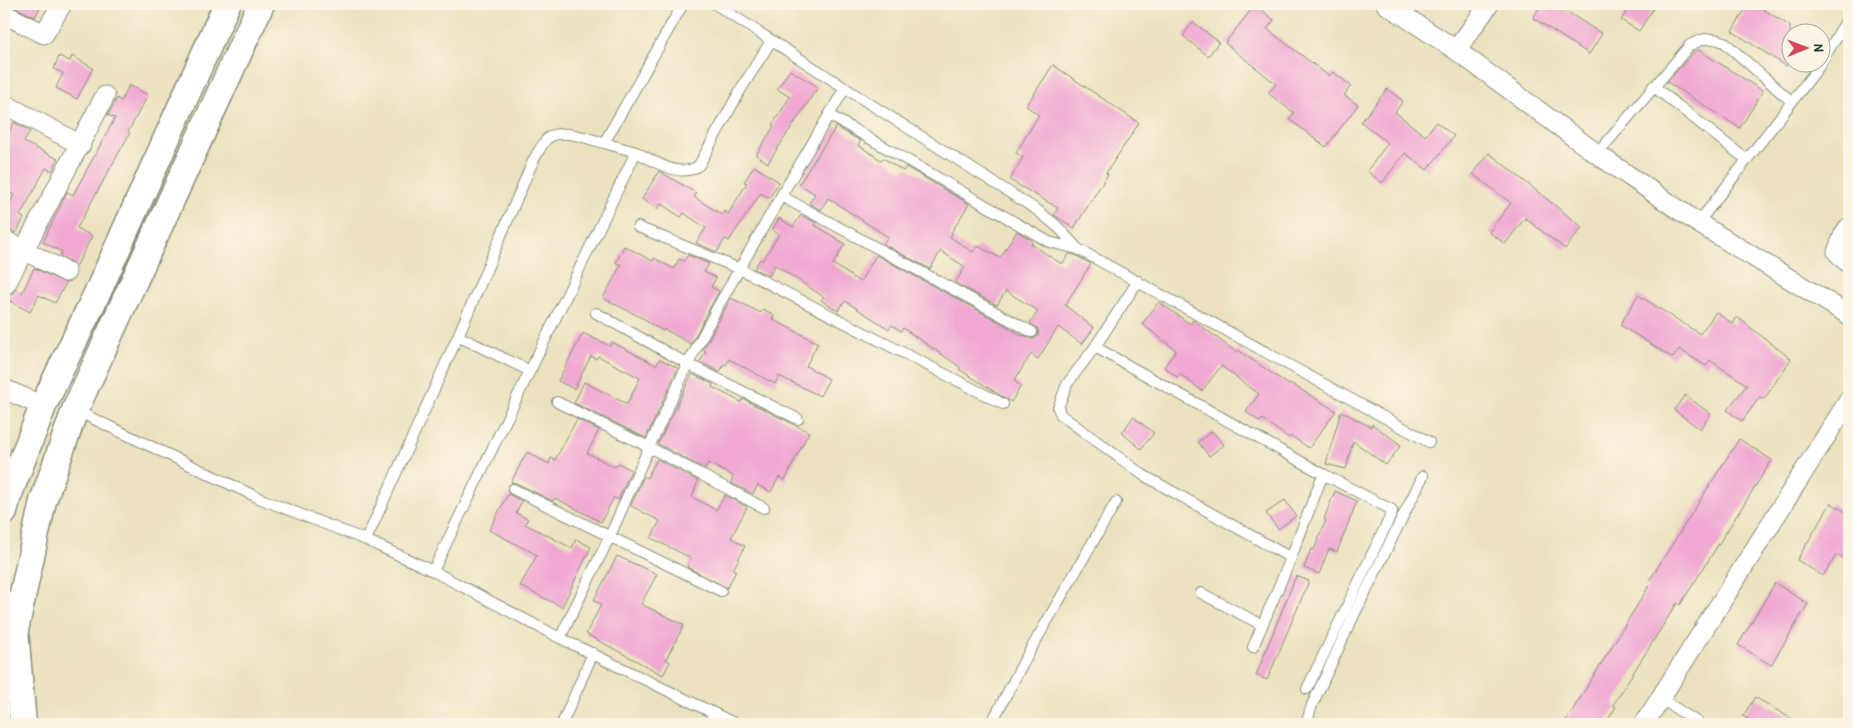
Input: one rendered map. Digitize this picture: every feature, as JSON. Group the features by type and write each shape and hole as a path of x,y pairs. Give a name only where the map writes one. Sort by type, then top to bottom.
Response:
{"street":[{"path":"4,14 44,34 62,4"},
{"path":"4,512 6,499 42,406 100,287 227,4"},
{"path":"23,724 15,630 42,501 75,410 261,4"},
{"path":"1386,4 1456,50 1597,154 1698,223 1740,250 1848,312"},
{"path":"1456,50 1488,6"},
{"path":"6,284 23,249 81,145 105,96"},
{"path":"5,108 81,145"},
{"path":"1849,227 1837,252 1849,264"},
{"path":"4,240 66,272"},
{"path":"4,389 42,406"},
{"path":"1644,724 1849,400"}],"lane":[{"path":"604,143 683,4"},
{"path":"715,4 1037,210 1058,227 1078,248"},
{"path":"1698,223 1818,68 1849,16"},
{"path":"1597,154 1653,86 1690,45 1705,38 1715,38 1724,42 1792,102"},
{"path":"366,540 458,336 533,161 547,138 554,134 564,133 636,152 681,172 693,170 699,166 741,89 771,41"},
{"path":"1653,86 1747,160"},
{"path":"560,638 610,536 688,364 716,310 845,88"},
{"path":"828,115 1049,242 1078,248 1429,442"},
{"path":"433,571 636,152"},
{"path":"781,196 1032,332"},
{"path":"638,228 740,269 1003,404"},
{"path":"1138,281 1095,347 1067,384 1058,408 1061,415 1143,474 1291,558"},
{"path":"596,313 688,364 798,419"},
{"path":"458,336 530,371"},
{"path":"1095,347 1323,474 1390,508 1392,513 1307,688"},
{"path":"557,402 649,447 764,508"},
{"path":"75,410 261,499 366,540 433,571 560,638 736,724"},
{"path":"1253,647 1291,558 1323,474"},
{"path":"1306,724 1312,705 1353,617 1423,476"},
{"path":"512,490 721,591"},
{"path":"991,724 1024,661 1116,502"},
{"path":"1201,593 1262,625"},
{"path":"562,724 593,653"},
{"path":"1660,698 1700,724"},
{"path":"708,724 714,713"}],"building":[{"path":"8,4 42,4 35,17"},
{"path":"1542,4 1555,4 1602,34 1589,54 1533,18"},
{"path":"1632,4 1656,4 1639,31 1621,20"},
{"path":"1749,4 1755,4 1784,22 1780,22 1780,62 1732,31"},
{"path":"1255,5 1274,20 1267,29 1329,76 1333,72 1351,86 1344,95 1358,105 1326,147 1289,119 1294,113 1268,93 1276,84 1225,43"},
{"path":"1193,22 1219,42 1208,56 1183,36"},
{"path":"1697,49 1763,91 1740,128 1667,82"},
{"path":"59,56 70,61 72,56 93,68 77,99 56,88 63,73 54,69"},
{"path":"1053,65 1139,123 1106,173 1108,174 1074,228 1054,215 1058,208 1010,180 1023,157 1016,153 1039,115 1026,106"},
{"path":"790,70 818,87 768,163 756,155 790,97 777,89"},
{"path":"129,85 148,95 128,132 130,133 77,228 92,236 76,267 60,256 62,252 43,242 67,192 73,195 115,118 108,115 117,98 121,101"},
{"path":"1387,89 1403,101 1395,112 1425,136 1436,122 1454,136 1427,170 1405,153 1382,183 1367,171 1388,143 1361,122"},
{"path":"14,122 30,131 24,142 58,159 52,171 46,168 20,216 24,218 16,233 4,229 4,215 14,195 4,190 4,141"},
{"path":"836,127 861,141 858,145 881,160 883,158 903,171 906,167 969,204 950,237 973,252 978,246 1000,258 1017,231 1033,241 1031,244 1060,263 1063,263 1069,254 1075,255 1091,264 1065,305 1094,328 1082,344 1058,327 1038,359 1031,354 1014,381 1021,386 1011,402 959,369 960,367 903,328 901,331 892,325 889,329 845,301 838,311 821,300 824,297 775,265 769,276 754,269 760,259 762,261 779,234 772,230 779,218 793,227 801,215 816,223 815,225 845,244 833,264 860,282 876,255 1022,336 1033,339 1038,336 1038,329 1030,323 1038,311 1006,291 997,305 955,283 965,267 941,251 930,269 883,244 888,237 828,198 821,210 809,203 815,194 799,184"},
{"path":"1489,153 1582,227 1565,249 1525,218 1505,244 1489,232 1511,203 1473,174"},
{"path":"754,166 779,182 769,198 761,193 729,241 725,239 717,252 696,243 706,228 684,213 681,217 661,204 657,209 642,199 659,171 696,193 694,197 722,215 724,211 728,214 747,183 744,182"},
{"path":"624,246 653,261 654,258 674,269 679,259 684,261 688,255 709,264 704,272 716,278 711,287 719,291 691,344 603,298 621,265 616,263"},
{"path":"34,268 66,283 55,303 39,295 30,312 4,298 4,295 12,294 16,289 22,293"},
{"path":"1638,295 1700,334 1716,312 1733,324 1737,317 1791,359 1764,399 1760,397 1742,421 1727,410 1747,385 1710,360 1706,366 1679,349 1673,358 1620,325"},
{"path":"731,298 761,313 763,309 774,315 772,319 818,343 806,366 829,379 820,396 779,376 775,384 729,359 720,372 700,362 706,351 703,350"},
{"path":"1159,302 1190,324 1193,320 1236,352 1238,350 1289,385 1290,383 1336,411 1309,448 1291,436 1289,438 1262,419 1260,422 1246,412 1259,394 1221,366 1202,391 1180,374 1177,377 1164,367 1176,350 1142,324"},
{"path":"583,333 610,346 612,342 656,365 660,359 678,368 646,438 574,403 584,382 627,404 640,378 598,356 596,359 591,356 574,389 558,381"},
{"path":"692,374 713,384 712,387 741,402 743,399 809,432 785,480 779,477 771,492 758,485 753,494 731,483 733,476 708,463 705,469 658,444"},
{"path":"1685,395 1711,414 1700,429 1674,410"},
{"path":"1341,411 1371,427 1372,424 1401,445 1386,465 1353,441 1346,469 1326,464"},
{"path":"1133,417 1154,433 1141,449 1122,433"},
{"path":"577,419 599,430 587,453 615,467 618,463 631,470 618,500 614,497 601,522 555,498 553,501 511,482 527,452 549,464 551,458 555,460"},
{"path":"1212,431 1224,445 1209,456 1198,442"},
{"path":"1739,439 1772,460 1680,605 1677,603 1613,705 1616,707 1605,724 1564,724 1649,586 1647,584"},
{"path":"657,459 698,481 692,497 716,510 725,495 747,507 731,538 745,546 733,570 736,571 727,588 687,567 691,558 651,538 660,521 631,506 644,476 647,478"},
{"path":"1335,491 1357,501 1337,552 1329,549 1319,574 1304,568 1311,549 1314,550"},
{"path":"508,494 522,501 516,513 528,519 525,524 572,548 576,539 591,547 562,607 520,586 537,555 489,530"},
{"path":"1285,500 1296,516 1278,529 1266,513"},
{"path":"1831,503 1849,514 1849,562 1837,554 1823,576 1797,560"},
{"path":"617,556 657,574 641,604 684,625 666,659 670,662 663,675 586,634 601,605 594,600"},
{"path":"1296,576 1309,581 1267,680 1256,675"},
{"path":"1775,583 1808,604 1771,665 1738,645"},
{"path":"1755,697 1800,724 1757,724 1743,716"}]}
